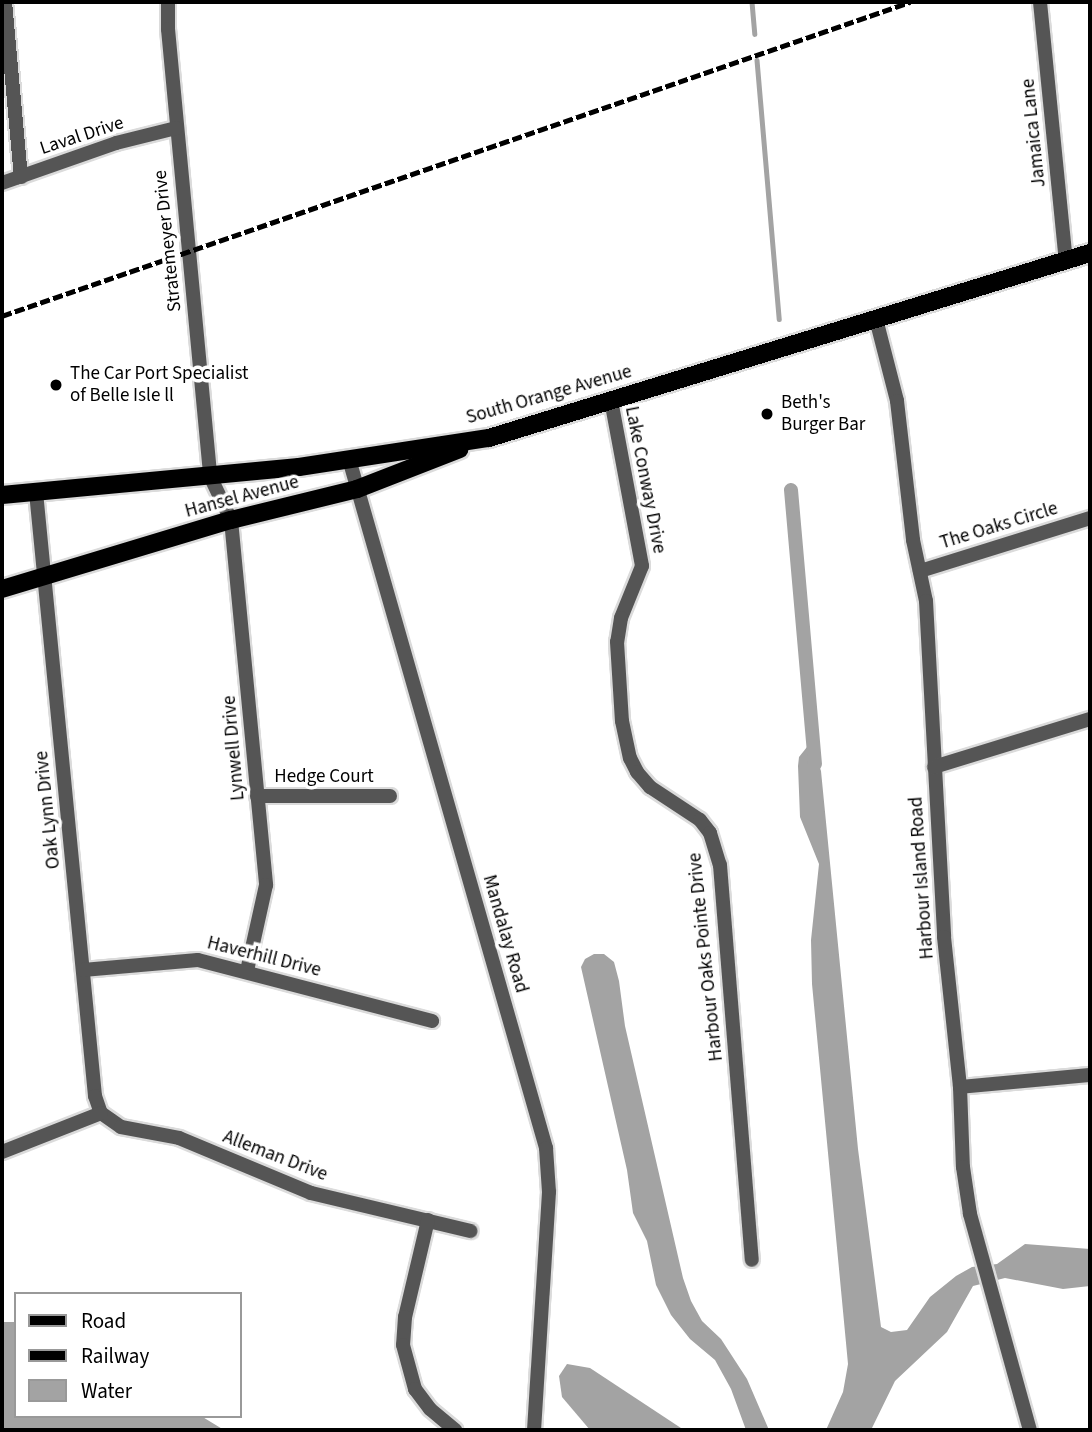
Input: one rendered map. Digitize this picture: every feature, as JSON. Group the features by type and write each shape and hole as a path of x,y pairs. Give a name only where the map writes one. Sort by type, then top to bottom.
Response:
{"main road":[{"name":"South Orange Avenue","path":"2,495 209,476 489,438 1090,253"},
{"name":"Hansel Avenue","path":"2,589 231,520 357,489 489,438"}],"street":[{"path":"5,2 21,177"},
{"name":"Stratemeyer Drive","path":"168,2 176,128 209,476"},
{"name":"Jamaica Lane","path":"1040,2 1066,261"},
{"name":"Laval Drive","path":"2,183 116,143 176,128"},
{"name":"Harbour Island Road","path":"876,319 897,401 913,540 926,601 944,937 960,1087 963,1167 970,1214 982,1263 1030,1430"},
{"name":"Lake Conway Drive","path":"611,400 642,566"},
{"name":"Mandalay Road","path":"349,459 546,1148 549,1192 534,1430"},
{"path":"209,476 231,520"},
{"name":"Oak Lynn Drive","path":"36,492 95,1096 105,1116"},
{"name":"The Oaks Circle","path":"920,570 1090,518"},
{"name":"Lynwell Drive","path":"231,520 266,885 247,971"},
{"name":"Harbour Oaks Pointe Drive","path":"642,566 621,618 617,642 622,721 630,758 637,772 650,787 700,820 710,833 720,865 752,1260"},
{"path":"934,767 1090,719"},
{"name":"Hedge Court","path":"257,796 390,796"},
{"name":"Haverhill Drive","path":"83,970 198,960 432,1021"},
{"path":"960,1087 1090,1075"},
{"path":"2,1152 105,1116"},
{"name":"Alleman Drive","path":"105,1116 121,1127 179,1138 311,1193 471,1231"},
{"path":"428,1220 405,1317 403,1345 415,1389 430,1409 455,1430"}],"water":[{"path":"807,747 813,747 821,771 858,1149 881,1327 891,1332 907,1330 930,1297 956,1276 972,1267 997,1264 1025,1244 1090,1249 1090,1286 1063,1289 1005,1278 973,1286 947,1332 895,1381 871,1430 826,1430 843,1392 848,1364 812,984 811,940 819,864 800,817 798,766 799,757"},
{"path":"594,954 604,954 614,962 625,1026 683,1278 691,1301 702,1321 721,1339 747,1379 769,1430 746,1430 731,1389 715,1360 690,1339 671,1315 656,1285 647,1241 633,1213 627,1170 581,967 585,959"},
{"path":"2,1322 14,1322 14,1418 204,1418 224,1430 2,1430"},
{"path":"567,1364 590,1368 684,1430 590,1430 562,1397 559,1376"}],"waterway":[{"path":"752,2 755,34"},
{"path":"757,60 779,319"},
{"path":"791,490 815,764"}],"railway":[{"path":"2,316 910,2"}],"place":[{"name":"The Car Port Specialist of Belle Isle ll","path":"56,385"},
{"name":"Beth's Burger Bar","path":"767,414"}]}
